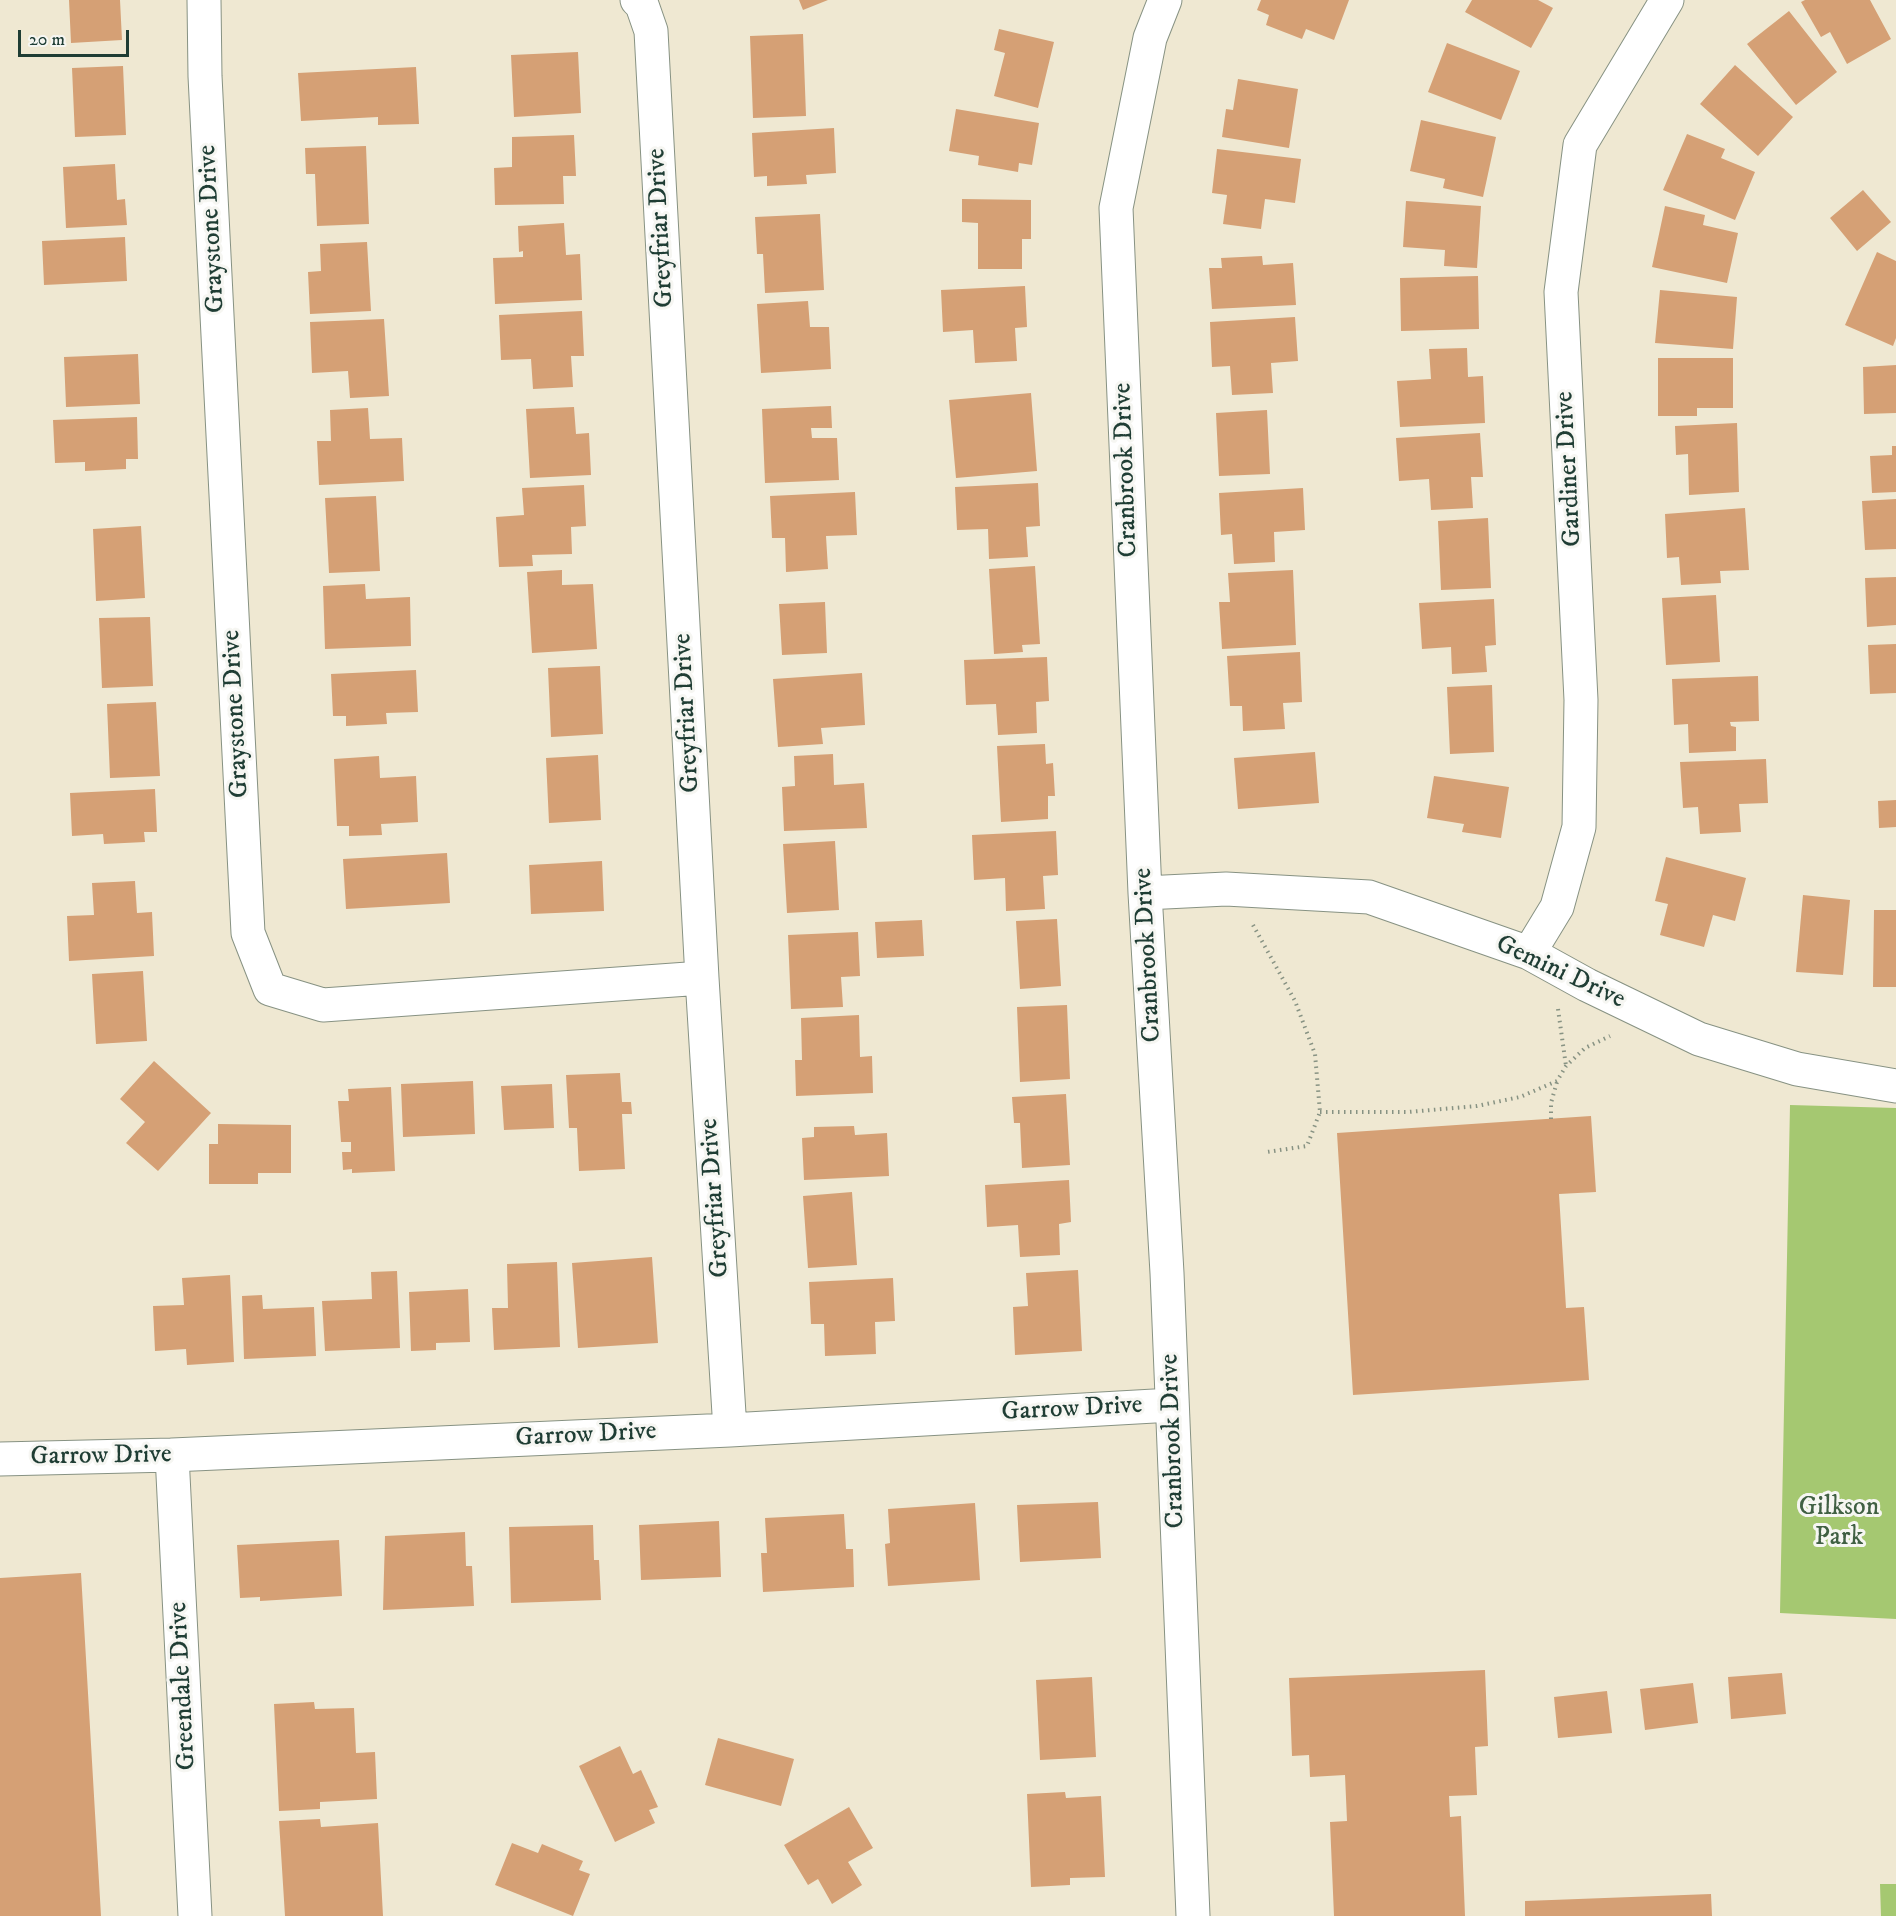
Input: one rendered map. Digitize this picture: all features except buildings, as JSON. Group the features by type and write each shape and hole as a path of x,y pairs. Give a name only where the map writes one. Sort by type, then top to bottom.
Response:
{"street":[{"name":"Graystone Drive","path":"204,0 208,124 248,933 270,989 323,1005 702,978"},
{"name":"Greyfriar Drive","path":"637,0 642,5 651,31 702,978 730,1430"},
{"name":"Cranbrook Drive","path":"1165,0 1150,38 1116,208 1145,893 1172,1405 1193,1916"},
{"name":"Gardiner Drive","path":"1529,953 1557,907 1579,826 1581,700 1561,292 1580,145 1667,0"},
{"name":"Gemini Drive","path":"1145,893 1226,889 1369,897 1529,953 1699,1039 1797,1069 1896,1086"},
{"name":"Garrow Drive","path":"0,1459 172,1455 730,1430 1172,1405"},
{"name":"Greendale Drive","path":"172,1455 195,1916"}],"path":[{"path":"1226,889 1256,929 1295,1000 1315,1054 1320,1112 1307,1146 1267,1152"},
{"path":"1551,1119 1551,1103 1557,1081 1566,1066 1585,1047 1656,1018"},
{"path":"1320,1112 1408,1113 1477,1107 1520,1096 1557,1081"}],"green space":[{"name":"Gilkson Park","path":"1790,1105 1896,1108 1896,1619 1780,1613"},
{"path":"1880,1884 1896,1884 1896,1916 1881,1916"}]}
